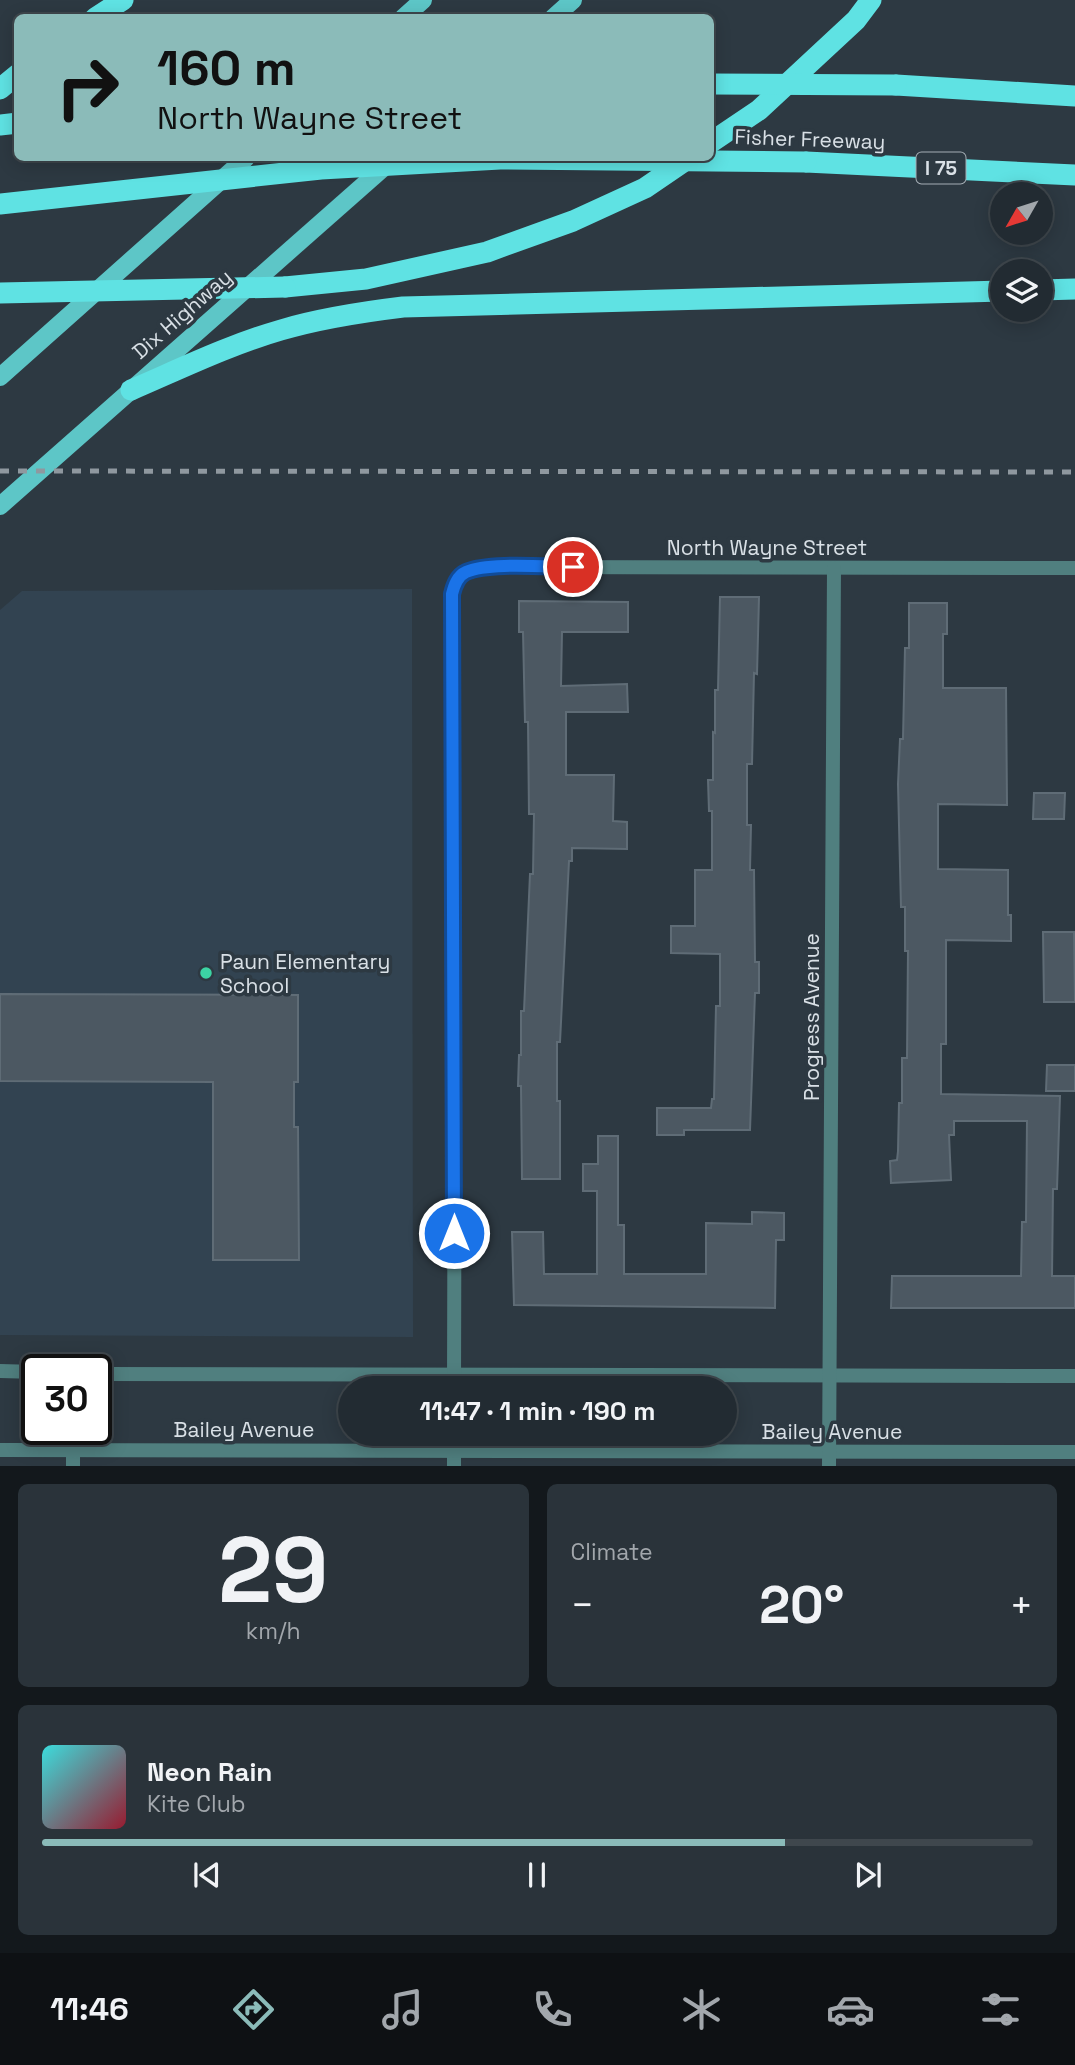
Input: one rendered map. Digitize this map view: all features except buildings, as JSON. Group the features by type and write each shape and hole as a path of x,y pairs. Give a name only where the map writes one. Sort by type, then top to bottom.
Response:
{"highway":[{"path":"100,14 123,0"},
{"path":"714,140 759,110 856,20 871,0"},
{"path":"0,89 14,77"},
{"path":"714,84 896,85 1075,96"},
{"name":"Fisher Freeway","path":"0,204 321,169 468,161"},
{"name":"Fisher Freeway","path":"646,161 806,162 1075,175"},
{"path":"0,293 285,287 366,278 487,252 573,221 645,188 685,161"},
{"path":"1053,290 1075,289"},
{"path":"131,390 230,348 281,330 334,316 403,307 990,291"}],"main road":[{"path":"407,14 423,0"},
{"path":"557,14 573,0"},
{"path":"0,377 243,161"},
{"name":"Dix Highway","path":"0,506 391,161"}],"street":[{"name":"North Wayne Street","path":"454,1376 452,594 460,576 467,571 494,567 1075,568"},
{"name":"Progress Avenue","path":"830,1459 834,568"},
{"path":"0,1371 21,1372"},
{"path":"112,1374 338,1379"},
{"path":"737,1378 1075,1376"},
{"path":"73,1445 73,1466"},
{"path":"454,1446 454,1466"},
{"name":"Bailey Avenue","path":"0,1450 454,1450 830,1459 1075,1452"}],"shaded area":[{"name":"Paun Elementary School","path":"412,589 413,1337 0,1335 0,610 22,591"}],"railway":[{"path":"0,471 1075,472"}],"place":[{"name":"Paun Elementary School","path":"206,973"}],"route":[{"path":"454,1233 452,594 454,585 467,571 494,567 573,567"}]}
